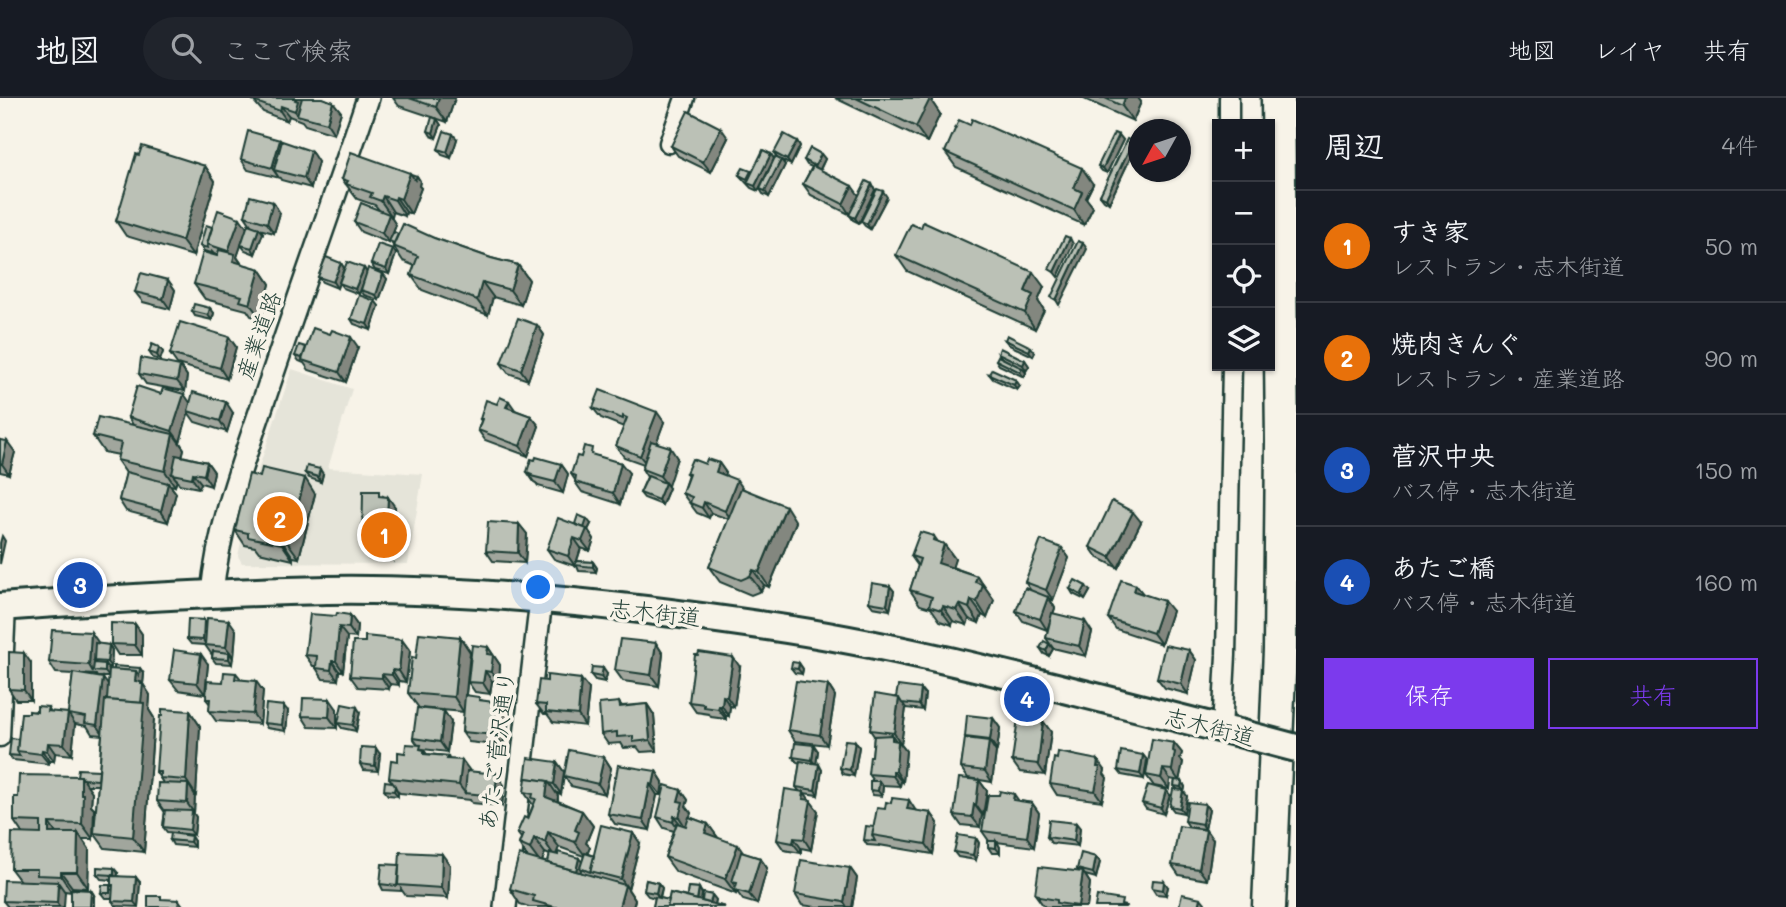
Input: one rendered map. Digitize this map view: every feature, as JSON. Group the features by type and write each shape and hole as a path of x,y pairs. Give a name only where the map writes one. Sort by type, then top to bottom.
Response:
{"highway":[{"path":"1269,907 1280,650 1282,442 1278,98"}],"main road":[{"name":"志木街道","path":"3,606 212,593 328,590 457,594 654,611 744,622 873,645 1001,674 1296,748"}],"street":[{"name":"産業道路","path":"212,593 221,535 240,467 368,98"},
{"path":"669,143 685,98"},
{"path":"1229,98 1229,119"},
{"path":"1230,731 1227,641 1231,371"},
{"name":"あたご菅沢通り","path":"505,907 541,600"},
{"path":"0,737 3,606"}],"shaded area":[{"path":"292,369 352,389 328,468 423,474 408,564 242,563 238,556 255,479"}],"building":[{"path":"257,98 296,98 298,101 295,111 281,106 280,111 256,102"},
{"path":"302,98 322,98 333,102 327,123 297,115"},
{"path":"409,98 439,98 436,107"},
{"path":"856,98 928,98 930,99 916,127"},
{"path":"1105,98 1125,98 1122,106"},
{"path":"688,111 721,128 703,162 671,146"},
{"path":"432,117 437,119 433,133 428,131"},
{"path":"972,119 1082,168 1074,188 1082,192 1074,210 945,152 959,120 970,125"},
{"path":"248,131 280,140 272,168 241,159"},
{"path":"444,131 453,134 447,152 438,149"},
{"path":"1114,133 1119,135 1103,168 1098,166"},
{"path":"784,134 797,141 787,160 774,153"},
{"path":"1128,139 1128,152 1106,198 1100,195"},
{"path":"282,141 311,151 304,178 274,170"},
{"path":"142,146 205,166 182,241 116,221 136,154 139,155"},
{"path":"810,148 821,154 815,166 804,160"},
{"path":"763,150 771,154 755,186 747,183"},
{"path":"351,152 410,173 401,199 383,196 381,201 370,197 372,193 346,184 348,181 342,179"},
{"path":"775,157 781,160 765,191 760,189"},
{"path":"813,166 852,186 843,204 803,184"},
{"path":"743,168 751,171 747,179 739,175"},
{"path":"866,181 872,184 855,218 849,215"},
{"path":"877,189 883,191 867,224 861,221"},
{"path":"250,196 273,202 267,223 245,216"},
{"path":"361,203 389,214 382,233 354,222"},
{"path":"218,210 240,218 228,251 207,244"},
{"path":"923,222 1033,272 1025,291 1033,295 1025,313 896,255 911,224 921,228"},
{"path":"248,224 259,228 252,248 241,245"},
{"path":"403,224 434,238 518,265 510,290 482,282 477,300 411,275 418,256 393,246"},
{"path":"206,225 212,227 208,248 200,246"},
{"path":"394,232 398,234 394,243 389,241"},
{"path":"1065,236 1070,238 1054,272 1049,269"},
{"path":"1078,241 1083,243 1056,300 1051,297"},
{"path":"378,244 393,249 386,269 371,264"},
{"path":"219,250 235,254 233,261 260,269 250,304 240,301 242,296 194,284 203,252 217,256"},
{"path":"326,257 341,263 333,282 318,277"},
{"path":"347,262 364,268 355,289 339,283"},
{"path":"368,268 383,274 376,295 361,290"},
{"path":"141,273 168,280 163,299 135,292"},
{"path":"359,295 375,301 367,324 351,319"},
{"path":"194,304 210,308 208,315 192,311"},
{"path":"518,318 537,325 521,370 501,363"},
{"path":"180,322 229,337 220,368 170,354"},
{"path":"313,328 330,334 332,330 351,337 339,372 302,360"},
{"path":"1007,335 1031,347 1029,351 1005,340"},
{"path":"152,344 159,347 157,355 149,352"},
{"path":"299,345 306,347 302,358 295,356"},
{"path":"1000,348 1025,360 1023,365 998,353"},
{"path":"998,356 1022,368 1020,372 996,360"},
{"path":"141,358 180,366 177,381 139,374"},
{"path":"992,369 1016,380 1014,385 989,374"},
{"path":"137,386 161,394 163,388 184,394 172,431 128,417"},
{"path":"600,390 657,412 640,456 616,446 627,418 593,408"},
{"path":"193,392 226,402 220,421 188,411"},
{"path":"500,397 509,401 506,407 531,416 520,446 478,430 486,400 497,404"},
{"path":"98,417 173,434 165,471 117,460 121,443 93,436"},
{"path":"0,440 7,441 2,464 0,463"},
{"path":"651,441 670,447 660,476 642,469"},
{"path":"584,446 592,448 591,454 621,463 613,493 575,482 576,476 571,474 577,456 581,457"},
{"path":"176,455 207,462 204,475 193,473 192,478 172,474"},
{"path":"536,457 561,464 555,482 531,476 532,474 527,472 531,459 535,460"},
{"path":"692,459 705,464 707,459 719,463 716,472 737,480 725,511 704,502 702,508 690,503 692,497 682,493"},
{"path":"307,466 320,469 318,477 305,473"},
{"path":"262,468 305,478 288,543 248,537 248,533 235,530 249,474 260,477"},
{"path":"126,472 168,483 161,511 119,500"},
{"path":"648,476 665,483 658,500 640,493"},
{"path":"741,488 786,506 759,572 753,570 750,576 741,580 709,567"},
{"path":"363,491 379,491 379,496 388,497 387,518 392,518 392,531 386,531 386,549 362,549"},
{"path":"1112,501 1133,512 1110,557 1090,547"},
{"path":"578,515 587,519 584,528 575,524"},
{"path":"558,518 587,529 582,541 574,538 568,556 547,549"},
{"path":"488,522 519,524 518,553 486,551"},
{"path":"920,532 934,536 933,540 944,544 938,563 977,576 975,582 983,585 977,602 971,600 969,608 959,604 956,610 943,606 941,610 929,606 932,597 910,590 920,559 911,556"},
{"path":"1041,540 1062,548 1046,590 1025,582"},
{"path":"576,561 593,562 593,567 575,565"},
{"path":"1075,580 1086,586 1081,595 1070,589"},
{"path":"1121,580 1136,585 1134,591 1164,601 1153,633 1108,618"},
{"path":"872,583 890,586 887,605 869,602"},
{"path":"1025,588 1048,597 1040,619 1016,611"},
{"path":"337,613 350,615 349,628 339,627 336,661 332,661 331,670 316,668 317,656 305,655 310,614 336,616"},
{"path":"1052,613 1085,621 1079,646 1046,638"},
{"path":"207,618 229,620 226,647 205,645"},
{"path":"188,619 204,620 203,640 187,639"},
{"path":"111,623 135,624 135,645 111,644"},
{"path":"52,630 91,632 89,665 49,662"},
{"path":"419,633 460,637 454,697 408,693 412,657 416,658"},
{"path":"365,636 402,640 399,671 392,670 392,675 382,674 382,678 350,676 353,642 365,642"},
{"path":"620,639 656,643 651,675 615,670"},
{"path":"1044,641 1049,644 1046,651 1040,648"},
{"path":"95,643 109,645 107,662 94,661"},
{"path":"472,645 488,647 487,654 493,655 491,672 485,671 483,683 468,682"},
{"path":"1165,645 1189,650 1181,684 1157,678"},
{"path":"174,650 201,654 197,683 170,680"},
{"path":"213,651 229,653 229,659 212,658"},
{"path":"9,652 24,653 24,690 9,689"},
{"path":"699,652 733,657 727,697 723,696 722,706 718,709 689,702 695,655"},
{"path":"792,662 799,663 798,669 791,668"},
{"path":"94,663 105,664 105,672 93,671"},
{"path":"114,666 140,668 139,676 136,671 114,670"},
{"path":"592,667 603,668 601,677 591,675"},
{"path":"109,669 136,671 135,681 143,684 141,703 107,700"},
{"path":"224,672 236,673 235,679 256,681 253,714 209,711 210,699 206,699 207,681 223,682"},
{"path":"73,673 103,678 97,725 85,723 86,717 68,714"},
{"path":"547,675 581,679 578,715 546,712 546,705 536,704 539,680 547,681"},
{"path":"796,681 828,685 820,735 788,730"},
{"path":"898,686 921,689 919,705 902,703 896,697"},
{"path":"875,694 899,698 894,733 870,730"},
{"path":"465,695 502,703 500,729 497,729 496,735 462,732"},
{"path":"303,698 330,699 329,717 302,716"},
{"path":"105,700 144,703 133,837 94,833"},
{"path":"619,702 620,707 647,704 650,740 633,742 633,736 617,737 617,732 601,734 599,704"},
{"path":"266,704 284,706 282,725 264,723"},
{"path":"342,704 357,707 353,725 338,723"},
{"path":"37,706 48,707 47,711 68,713 64,744 48,743 47,751 42,750 41,754 17,751 21,713 37,712"},
{"path":"417,708 444,711 440,742 413,738"},
{"path":"162,709 190,711 186,780 160,778 160,772 156,772"},
{"path":"967,715 993,718 990,740 965,737"},
{"path":"1018,718 1043,721 1038,764 1012,761"},
{"path":"892,735 892,740 898,741 896,771 893,771 893,776 868,774 874,736"},
{"path":"11,738 18,739 17,751 20,756 9,755"},
{"path":"965,738 989,741 985,771 961,768"},
{"path":"1152,739 1174,743 1172,770 1163,769 1161,778 1146,775"},
{"path":"845,740 855,741 850,770 840,768"},
{"path":"795,743 814,745 812,760 793,757"},
{"path":"406,744 421,745 420,749 424,750 424,754 462,760 459,785 389,778 391,760 398,761 398,752 405,753"},
{"path":"361,747 376,748 375,766 360,764"},
{"path":"569,750 604,757 598,784 564,776"},
{"path":"1121,751 1143,755 1140,774 1118,770"},
{"path":"1058,752 1098,760 1097,767 1100,767 1095,791 1050,784 1054,758 1057,759"},
{"path":"528,758 557,762 554,784 548,781 525,780"},
{"path":"800,761 819,764 815,790 796,787"},
{"path":"618,765 656,771 653,785 650,784 643,820 608,814"},
{"path":"78,769 99,770 98,780 77,776"},
{"path":"467,771 497,774 495,796 465,793"},
{"path":"19,775 81,776 82,824 49,823 49,833 78,833 77,872 61,872 61,876 37,875 37,869 11,869 12,833 41,834 41,822 14,821 14,797 18,797"},
{"path":"526,778 548,781 546,797 582,811 575,830 579,832 575,842 548,832 545,842 534,838 530,849 519,844 523,834 517,833 524,817 528,819 536,799 532,798 533,794 524,792"},
{"path":"959,778 979,780 972,817 954,815"},
{"path":"1175,780 1182,781 1181,787 1174,786"},
{"path":"385,781 392,782 394,791 384,790"},
{"path":"870,781 879,781 878,791 870,790"},
{"path":"158,783 188,784 187,803 157,801"},
{"path":"665,785 681,790 678,801 683,802 679,817 674,816 673,822 657,817"},
{"path":"1148,785 1166,790 1161,808 1142,803"},
{"path":"785,789 804,792 803,799 811,800 804,839 794,838 793,843 777,840"},
{"path":"1173,789 1183,790 1180,808 1170,806"},
{"path":"1000,791 1014,794 1013,800 1032,803 1027,837 982,831 988,795 999,795"},
{"path":"892,798 909,800 907,809 931,813 926,844 872,835 877,808 885,809 886,802 891,803"},
{"path":"1188,802 1205,804 1202,824 1185,821"},
{"path":"165,810 192,811 190,830 163,827"},
{"path":"689,817 708,824 705,833 738,845 725,879 665,857 677,823 686,826"},
{"path":"1049,820 1076,823 1074,841 1047,837"},
{"path":"601,825 633,833 621,879 590,871"},
{"path":"866,826 874,827 872,835 875,841 864,840"},
{"path":"1179,826 1206,830 1199,869 1172,865"},
{"path":"171,833 191,836 190,842 170,840"},
{"path":"958,835 976,838 973,855 954,852"},
{"path":"988,841 996,841 996,848 988,847"},
{"path":"400,852 442,854 441,888 398,885"},
{"path":"558,852 579,858 576,871 548,863 550,853 558,855"},
{"path":"741,852 760,858 749,894 735,890 737,883 732,882"},
{"path":"585,853 594,856 590,872 580,868"},
{"path":"1081,853 1096,857 1093,873 1077,869"},
{"path":"519,855 625,885 619,907 555,907 533,901 534,896 510,889"},
{"path":"801,860 850,868 844,902 795,894"},
{"path":"382,864 399,865 397,886 380,884"},
{"path":"97,867 114,868 114,875 97,874"},
{"path":"1039,867 1083,872 1078,906 1057,903 1057,900 1035,894"},
{"path":"111,876 136,877 134,902 112,901"},
{"path":"4,880 58,882 57,903 3,901"},
{"path":"646,880 658,883 656,893 644,891"},
{"path":"1153,880 1164,881 1163,890 1152,888"},
{"path":"102,885 110,885 110,893 101,893"},
{"path":"688,887 699,888 697,900 687,897"},
{"path":"71,889 91,890 90,907 71,907"},
{"path":"670,893 725,907 667,907"},
{"path":"703,893 712,895 710,903 702,901"},
{"path":"1182,894 1201,898 1199,907 1179,906"},
{"path":"148,896 179,900 178,907 148,907"},
{"path":"1097,896 1122,900 1121,905 1126,906 1095,907"},
{"path":"655,897 669,900 667,907 653,907"}],"place":[{"name":"焼肉きんぐ","path":"280,519"},
{"name":"すき家","path":"384,535"},
{"name":"菅沢中央","path":"80,585"},
{"name":"あたご橋","path":"1027,699"}]}
